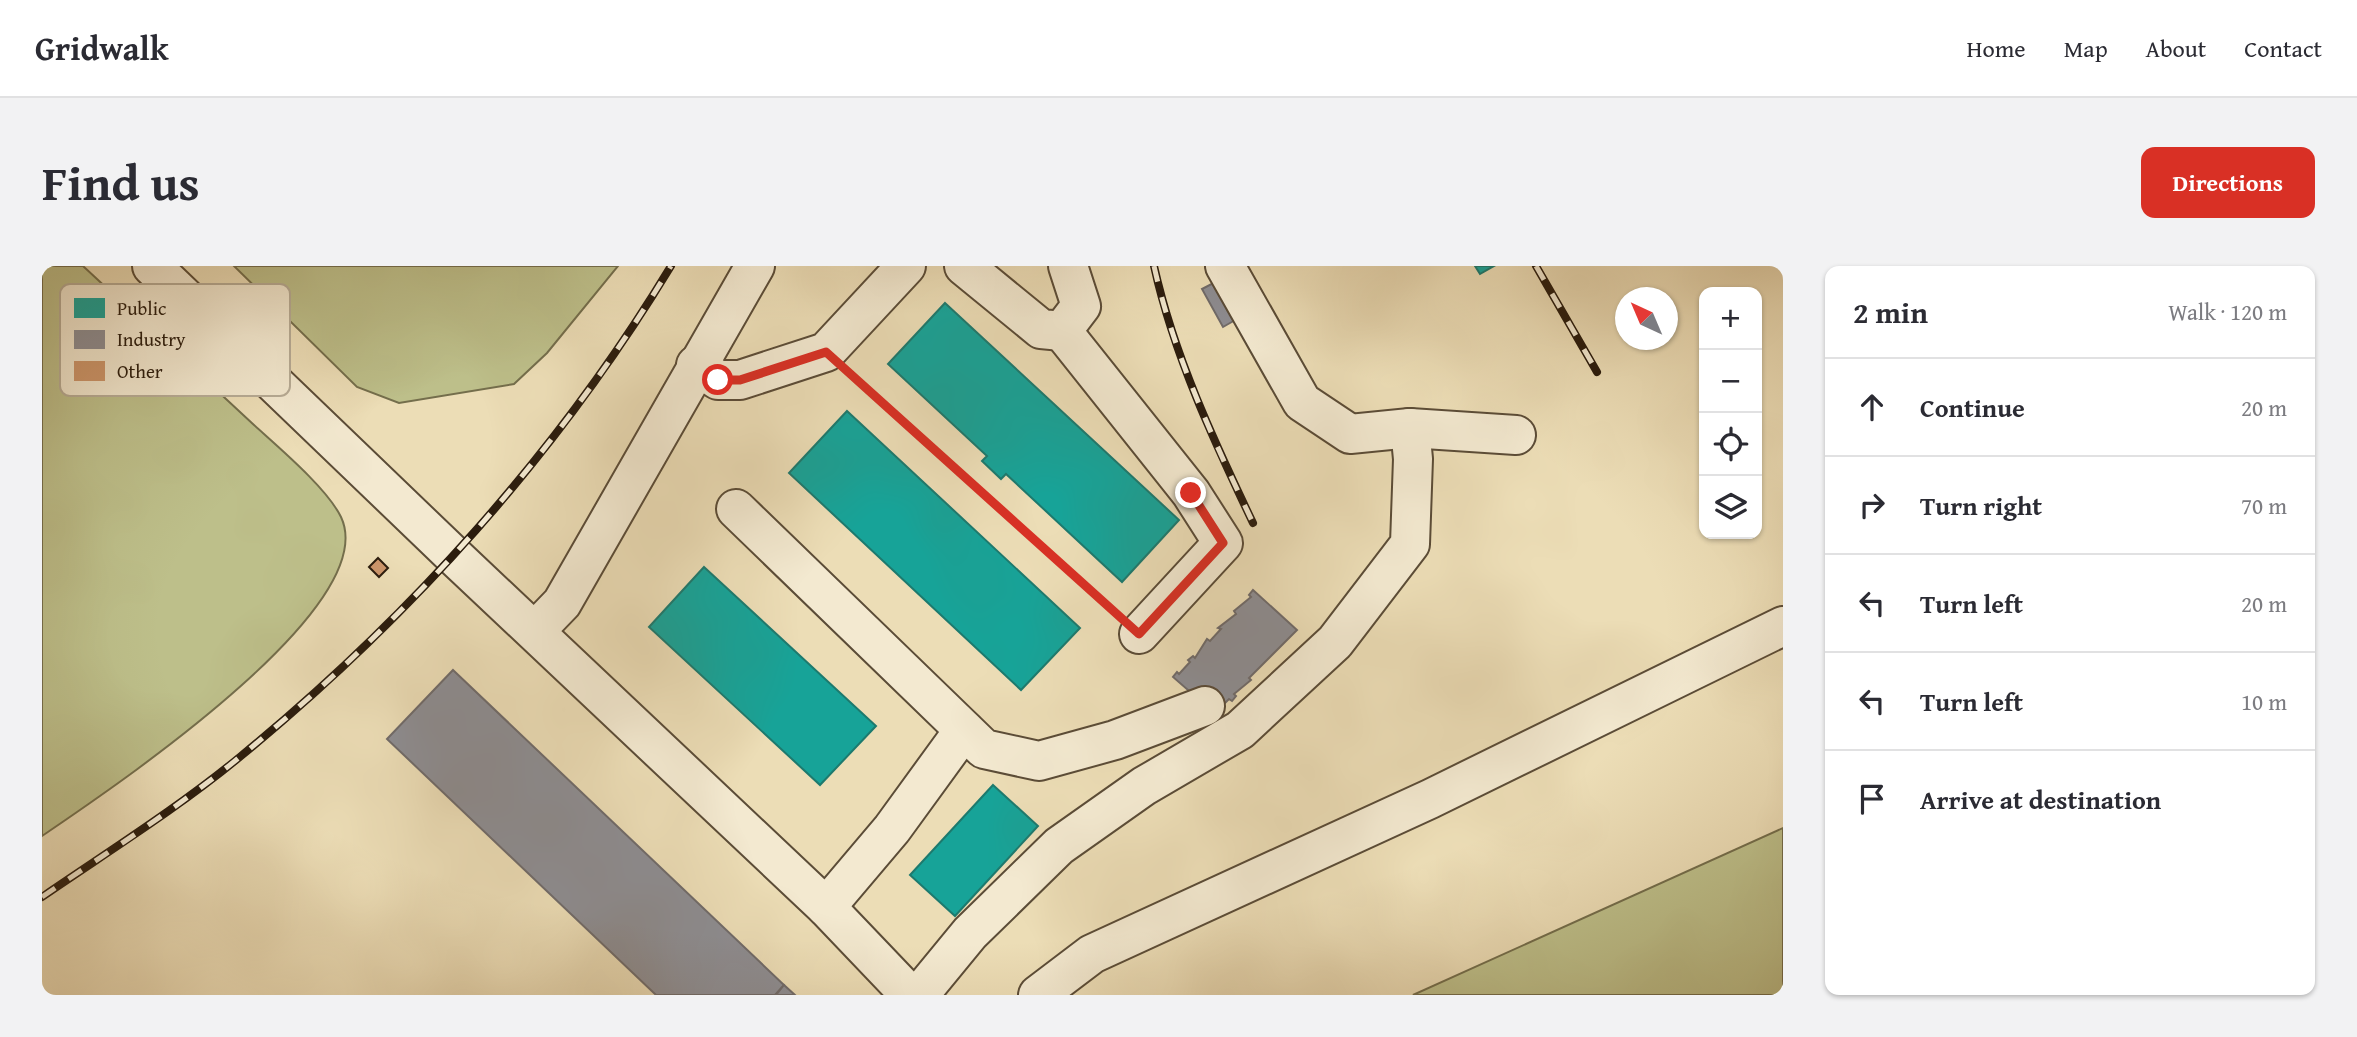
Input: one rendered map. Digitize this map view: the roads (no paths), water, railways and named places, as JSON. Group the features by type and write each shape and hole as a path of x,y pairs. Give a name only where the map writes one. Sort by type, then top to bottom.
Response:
{"street":[{"path":"152,266 171,284"},
{"path":"535,631 562,603 755,266"},
{"path":"696,365 718,380 740,380 826,352 906,266"},
{"path":"964,266 1041,328 1062,331 1191,493 1223,543 1139,634"},
{"path":"1062,331 1081,306 1068,266"},
{"path":"1224,266 1302,401 1350,434 1410,428 1516,435"},
{"path":"288,396 826,907 910,995"},
{"path":"919,995 970,933 1059,846 1144,786 1240,730 1335,642 1410,544 1413,459 1410,428"},
{"path":"736,509 984,749 1039,761 1115,740 1205,706"},
{"path":"1038,995 1092,954 1430,799 1783,626"},
{"path":"826,907 892,829 964,730"}],"railway":[{"path":"42,897 168,811 241,756 363,648 421,590 530,467 580,402 671,266"},
{"path":"1154,266 1162,300 1184,365 1253,523"},
{"path":"1536,266 1597,372"}]}
